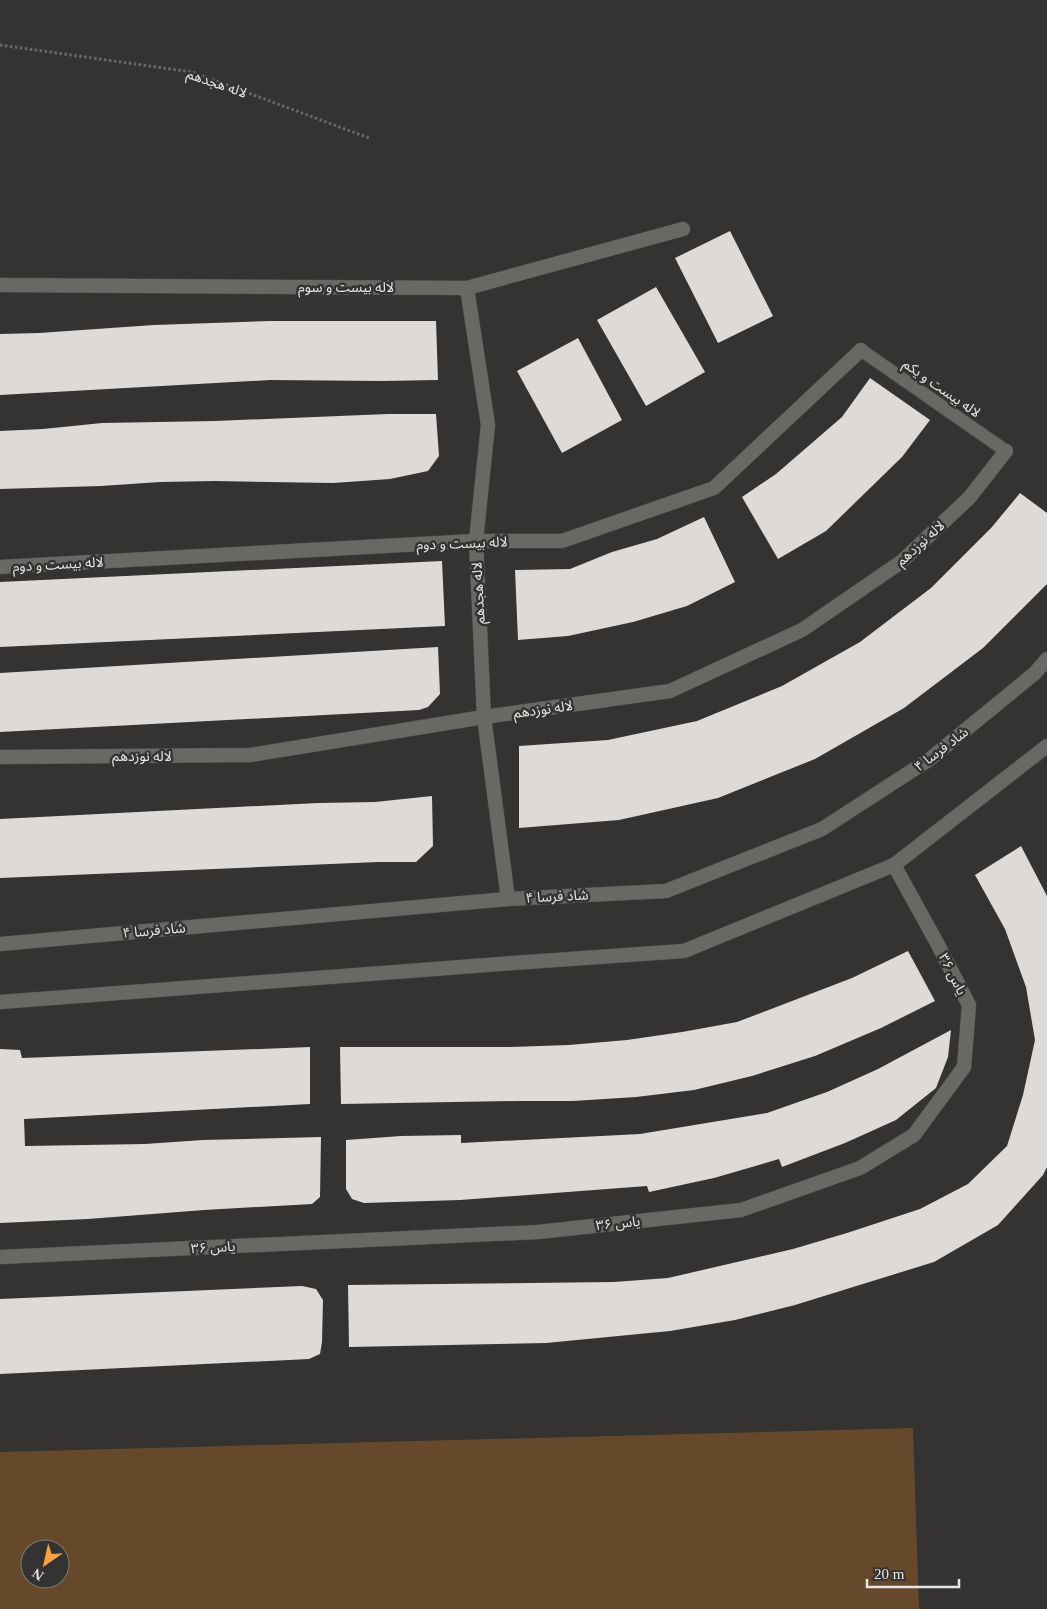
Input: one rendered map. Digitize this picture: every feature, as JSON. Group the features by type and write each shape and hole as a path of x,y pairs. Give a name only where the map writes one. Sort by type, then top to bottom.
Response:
{"street":[{"name":"لاله بیست و سوم","path":"0,285 467,288 683,229"},
{"name":"لاله هجدهم","path":"467,288 488,425 476,541 484,717 508,899"},
{"name":"لاله بیست و دوم","path":"0,567 476,541 562,541 714,488 861,350"},
{"name":"لاله نوزدهم","path":"0,757 250,756 484,717 670,691 802,630 900,562 969,498 1006,451"},
{"name":"شاد فرسا ۴","path":"0,944 508,899 666,891 822,829 930,760 1035,673 1047,659"},
{"path":"0,1002 684,951 894,866 1047,746"},
{"name":"یاس ۳۶","path":"0,1257 538,1232 741,1210 860,1168 914,1135 964,1067 969,1005 894,866"}],"lane":[{"name":"لاله بیست و یکم","path":"861,350 1006,451"}],"path":[{"name":"لاله هجدهم","path":"0,45 192,72 369,138"}],"shaded area":[{"path":"913,1428 919,1609 0,1609 0,1452"}],"building":[{"path":"730,231 773,316 718,343 675,258"},
{"path":"656,287 705,372 646,406 597,320"},
{"path":"270,321 436,321 438,380 270,380 0,395 0,334 154,325"},
{"path":"578,338 622,420 562,453 517,371"},
{"path":"870,378 930,420 902,457 826,531 778,559 742,497 776,474 842,417"},
{"path":"388,414 436,414 439,456 428,471 390,479 333,483 214,481 0,489 0,431 102,423 215,421"},
{"path":"1020,493 1047,513 1047,584 983,648 904,708 815,759 718,798 619,820 519,828 519,746 608,740 697,721 782,686 860,642 931,588 992,527"},
{"path":"704,517 735,582 687,606 633,622 568,636 518,640 515,570 570,569 612,552 657,539"},
{"path":"442,561 445,626 0,647 0,582"},
{"path":"438,647 440,694 428,707 419,710 0,732 0,673"},
{"path":"432,796 433,846 416,862 0,878 0,819 318,803 375,802"},
{"path":"1021,846 1047,896 1047,1167 1043,1175 998,1225 934,1262 795,1305 735,1320 670,1331 546,1343 349,1347 348,1285 614,1282 668,1278 793,1249 847,1233 920,1209 968,1184 1007,1146 1023,1095 1035,1040 1026,987 1005,929 975,875"},
{"path":"908,951 935,1001 881,1028 815,1056 752,1076 694,1090 636,1097 573,1101 341,1104 340,1047 569,1045 627,1040 682,1032 737,1022 852,978"},
{"path":"951,1030 948,1057 936,1088 896,1120 845,1143 782,1167 779,1159 714,1178 649,1192 647,1186 460,1200 364,1203 352,1199 346,1189 346,1140 401,1136 461,1135 461,1143 640,1134 767,1113 827,1092 878,1069"},
{"path":"310,1047 310,1104 24,1119 25,1146 145,1144 203,1140 321,1137 320,1197 312,1204 0,1223 0,1049 20,1050 22,1058"},
{"path":"302,1286 316,1289 323,1300 320,1354 309,1359 0,1374 0,1299"}]}
